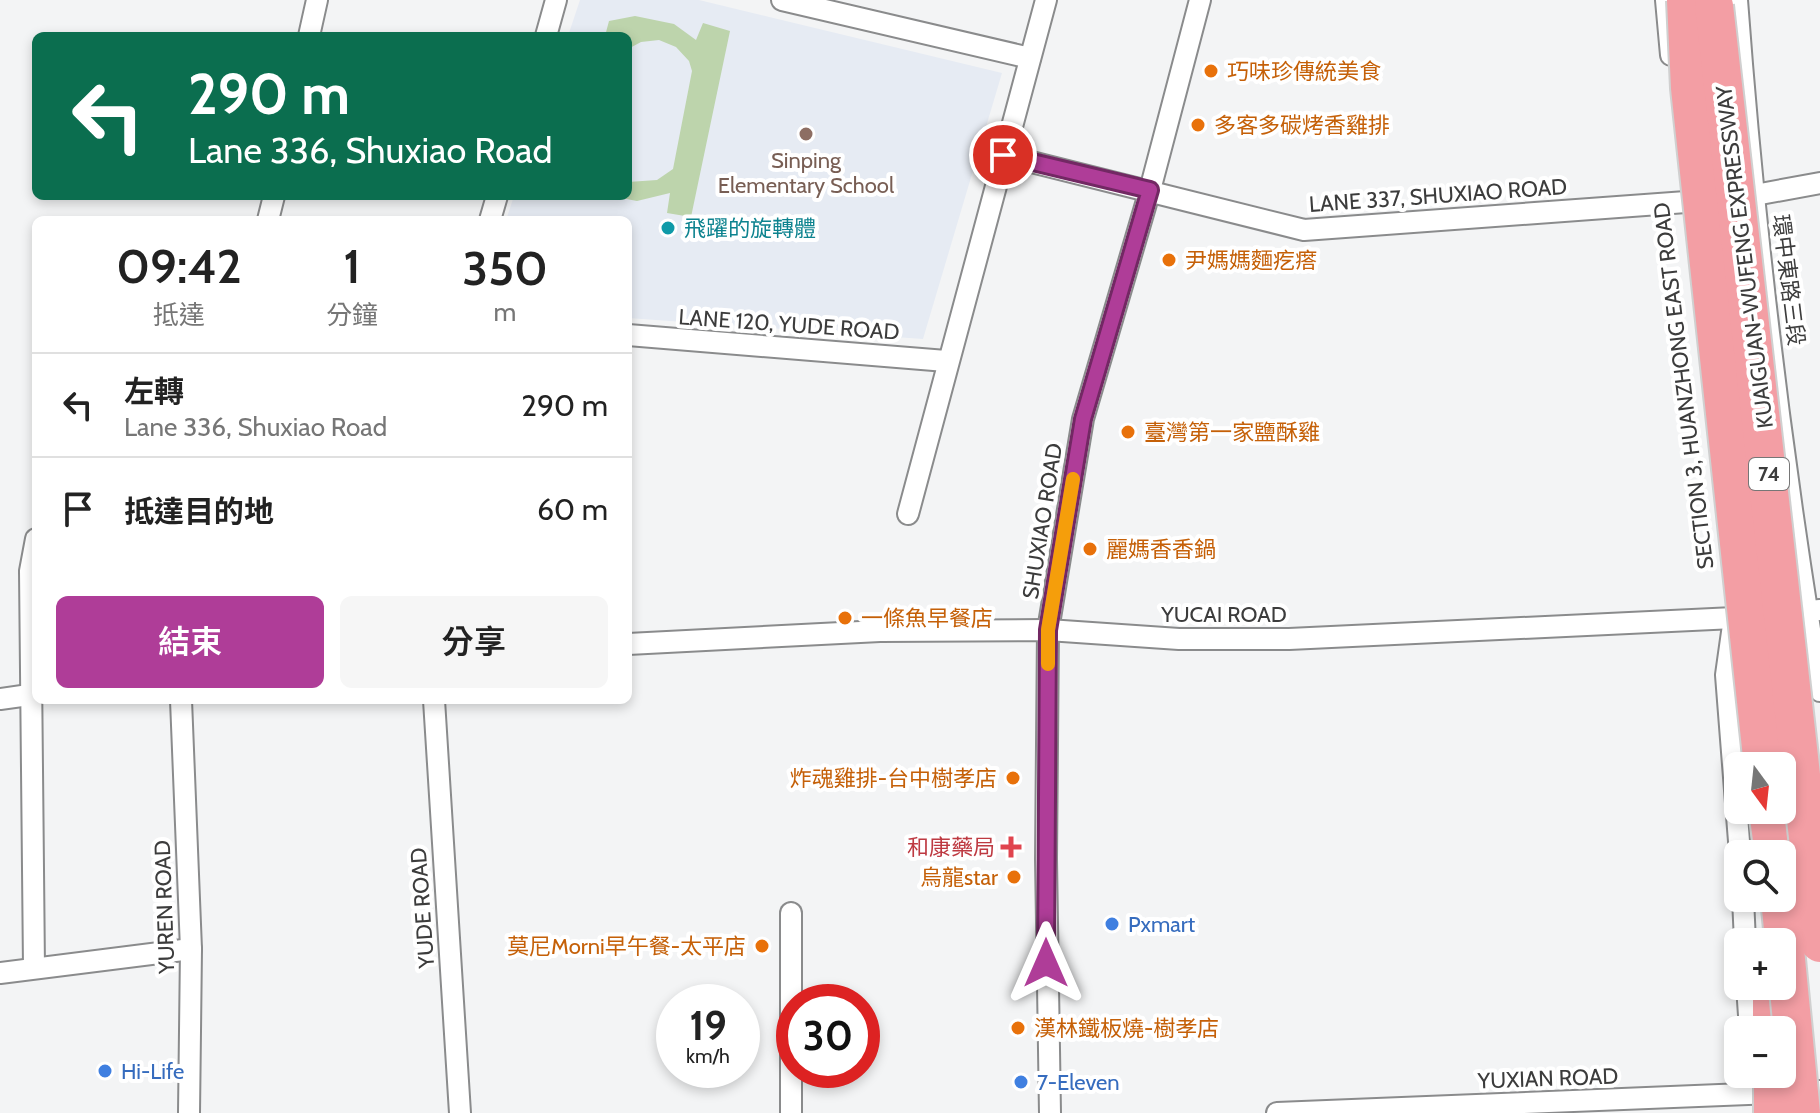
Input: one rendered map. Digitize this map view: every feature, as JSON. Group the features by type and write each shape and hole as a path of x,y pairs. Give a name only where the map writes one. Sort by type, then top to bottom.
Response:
{"highway":[{"name":"KUAIGUAN-WUFENG EXPRESSWAY","path":"1713,1 1690,88 1761,752"},
{"name":"KUAIGUAN-WUFENG EXPRESSWAY","path":"1713,1 1812,803 1820,943"},
{"path":"1812,803 1820,847"},
{"path":"1774,1100 1780,912"}],"street":[{"path":"310,32 317,0"},
{"path":"547,32 556,0"},
{"path":"782,0 1030,58"},
{"path":"908,514 946,361 1046,0"},
{"name":"SHUXIAO ROAD","path":"1050,1113 1046,888 1048,630 1083,419 1150,190 1200,0"},
{"name":"SECTION 3, HUANZHONG EAST ROAD","path":"1666,0 1686,202 1752,752"},
{"path":"1747,136 1751,0"},
{"name":"環中東路三段","path":"1713,1 1747,136 1813,611 1820,691"},
{"name":"LANE 337, SHUXIAO ROAD","path":"1003,155 1304,230 1686,202"},
{"path":"1755,195 1820,183"},
{"name":"LANE 120, YUDE ROAD","path":"632,335 946,361"},
{"path":"32,560 32,653"},
{"name":"環中東路三段","path":"1812,803 1813,611"},
{"name":"YUCAI ROAD","path":"632,644 880,631 1048,630 1179,639 1289,639 1734,618 1813,611"},
{"path":"1734,618 1726,675 1739,840"},
{"path":"0,699 32,694"},
{"path":"33,704 34,968"},
{"name":"YUREN ROAD","path":"181,704 191,949 189,1113"},
{"name":"YUDE ROAD","path":"434,704 460,1113"},
{"path":"791,913 791,1113"},
{"path":"0,973 191,949"},
{"path":"1780,1000 1774,1100 1790,1113"},
{"name":"YUXIAN ROAD","path":"1277,1113 1774,1100 1820,1091"}],"shaded area":[{"name":"Sinping Elementary School","path":"580,0 699,0 1002,73 923,339 632,318 632,216 507,216 513,200 632,200 632,32 569,32"}],"green space":[{"path":"635,16 674,24 696,40 703,23 730,31 691,217 667,213 670,193 632,200 632,182 657,180 673,169 692,71 689,61 676,47 659,40 641,42 632,47 632,32 606,32 609,21"}],"slow traffic":[{"path":"1048,664 1048,630 1073,479"}],"place":[{"name":"巧味珍傳統美食","path":"1211,71"},
{"name":"多客多碳烤香雞排","path":"1198,125"},
{"name":"Sinping Elementary School","path":"806,134"},
{"name":"飛躍的旋轉體","path":"668,228"},
{"name":"尹媽媽麵疙瘩","path":"1169,260"},
{"name":"臺灣第一家鹽酥雞","path":"1128,432"},
{"name":"麗媽香香鍋","path":"1090,549"},
{"name":"一條魚早餐店","path":"845,618"},
{"name":"炸魂雞排-台中樹孝店","path":"1013,778"},
{"name":"和康藥局","path":"1011,847"},
{"name":"烏龍star","path":"1014,877"},
{"name":"Pxmart","path":"1112,924"},
{"name":"莫尼Morni早午餐-太平店","path":"762,946"},
{"name":"漢林鐵板燒-樹孝店","path":"1018,1028"},
{"name":"Hi-Life","path":"105,1071"},
{"name":"7-Eleven","path":"1021,1082"}],"route":[{"path":"1003,155 1150,190 1083,419 1048,630 1046,963"}]}
